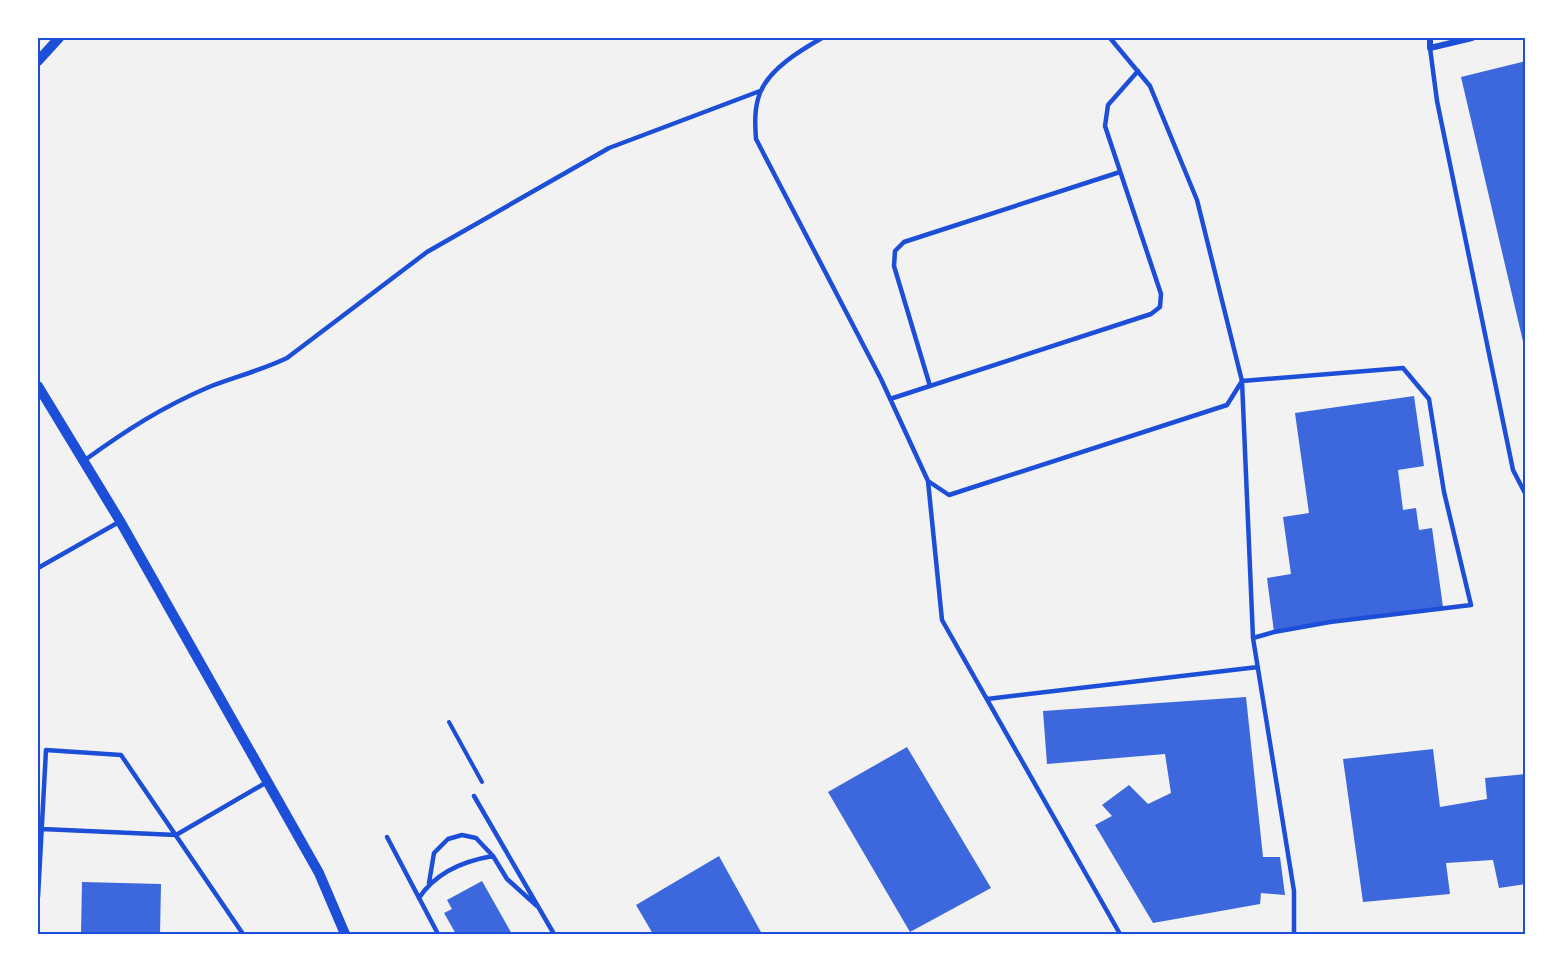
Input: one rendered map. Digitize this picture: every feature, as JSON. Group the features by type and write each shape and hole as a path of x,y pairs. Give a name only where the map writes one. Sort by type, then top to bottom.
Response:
{"street":[{"path":"38,61 59,38"},
{"path":"1430,38 1430,48 1472,38"},
{"path":"38,386 120,522 319,873 345,934"}],"lane":[{"path":"822,38 793,55 777,69 760,92 755,114 756,139 890,399 928,482 942,620 1120,934"},
{"path":"1110,38 1150,86 1197,200 1242,381 1253,638 1294,891 1294,934"},
{"path":"1430,48 1437,101 1513,470 1526,495"},
{"path":"890,399 1151,315 1160,307 1161,294 1105,126 1108,105 1138,72"},
{"path":"84,461 131,426 170,406 208,388 264,369 287,357 427,252 609,148 760,92"},
{"path":"930,386 894,266 895,252 904,242 1120,172"},
{"path":"1242,381 1403,368 1429,399 1444,492 1471,605 1330,622 1253,638"},
{"path":"928,482 949,495 1227,405 1242,381"},
{"path":"38,568 120,522"},
{"path":"987,699 1258,667"},
{"path":"38,897 46,750 121,755 243,934"},
{"path":"42,829 176,835 267,782"},
{"path":"474,796 554,934"},
{"path":"429,884 434,853 448,839 462,835 476,838 493,856 507,879 537,906"},
{"path":"387,837 438,934"},
{"path":"419,898 429,884 450,869 475,859 493,856"}],"building":[{"path":"1526,61 1526,349 1525,350 1461,77"},
{"path":"1414,396 1424,466 1398,470 1403,510 1416,508 1419,530 1432,528 1443,607 1274,632 1267,578 1291,574 1283,517 1309,513 1295,413"},
{"path":"1246,697 1263,857 1280,857 1285,895 1261,893 1260,904 1153,923 1095,825 1112,816 1102,805 1129,785 1148,804 1171,793 1165,754 1047,764 1043,711"},
{"path":"907,747 991,888 910,932 828,792"},
{"path":"1433,749 1440,807 1487,799 1485,778 1526,774 1526,884 1499,888 1493,860 1446,863 1450,894 1363,902 1343,759"},
{"path":"719,856 762,934 653,934 636,905"},
{"path":"482,881 512,934 456,934 444,913 452,909 447,900"},
{"path":"82,882 161,884 160,934 81,934"}]}
